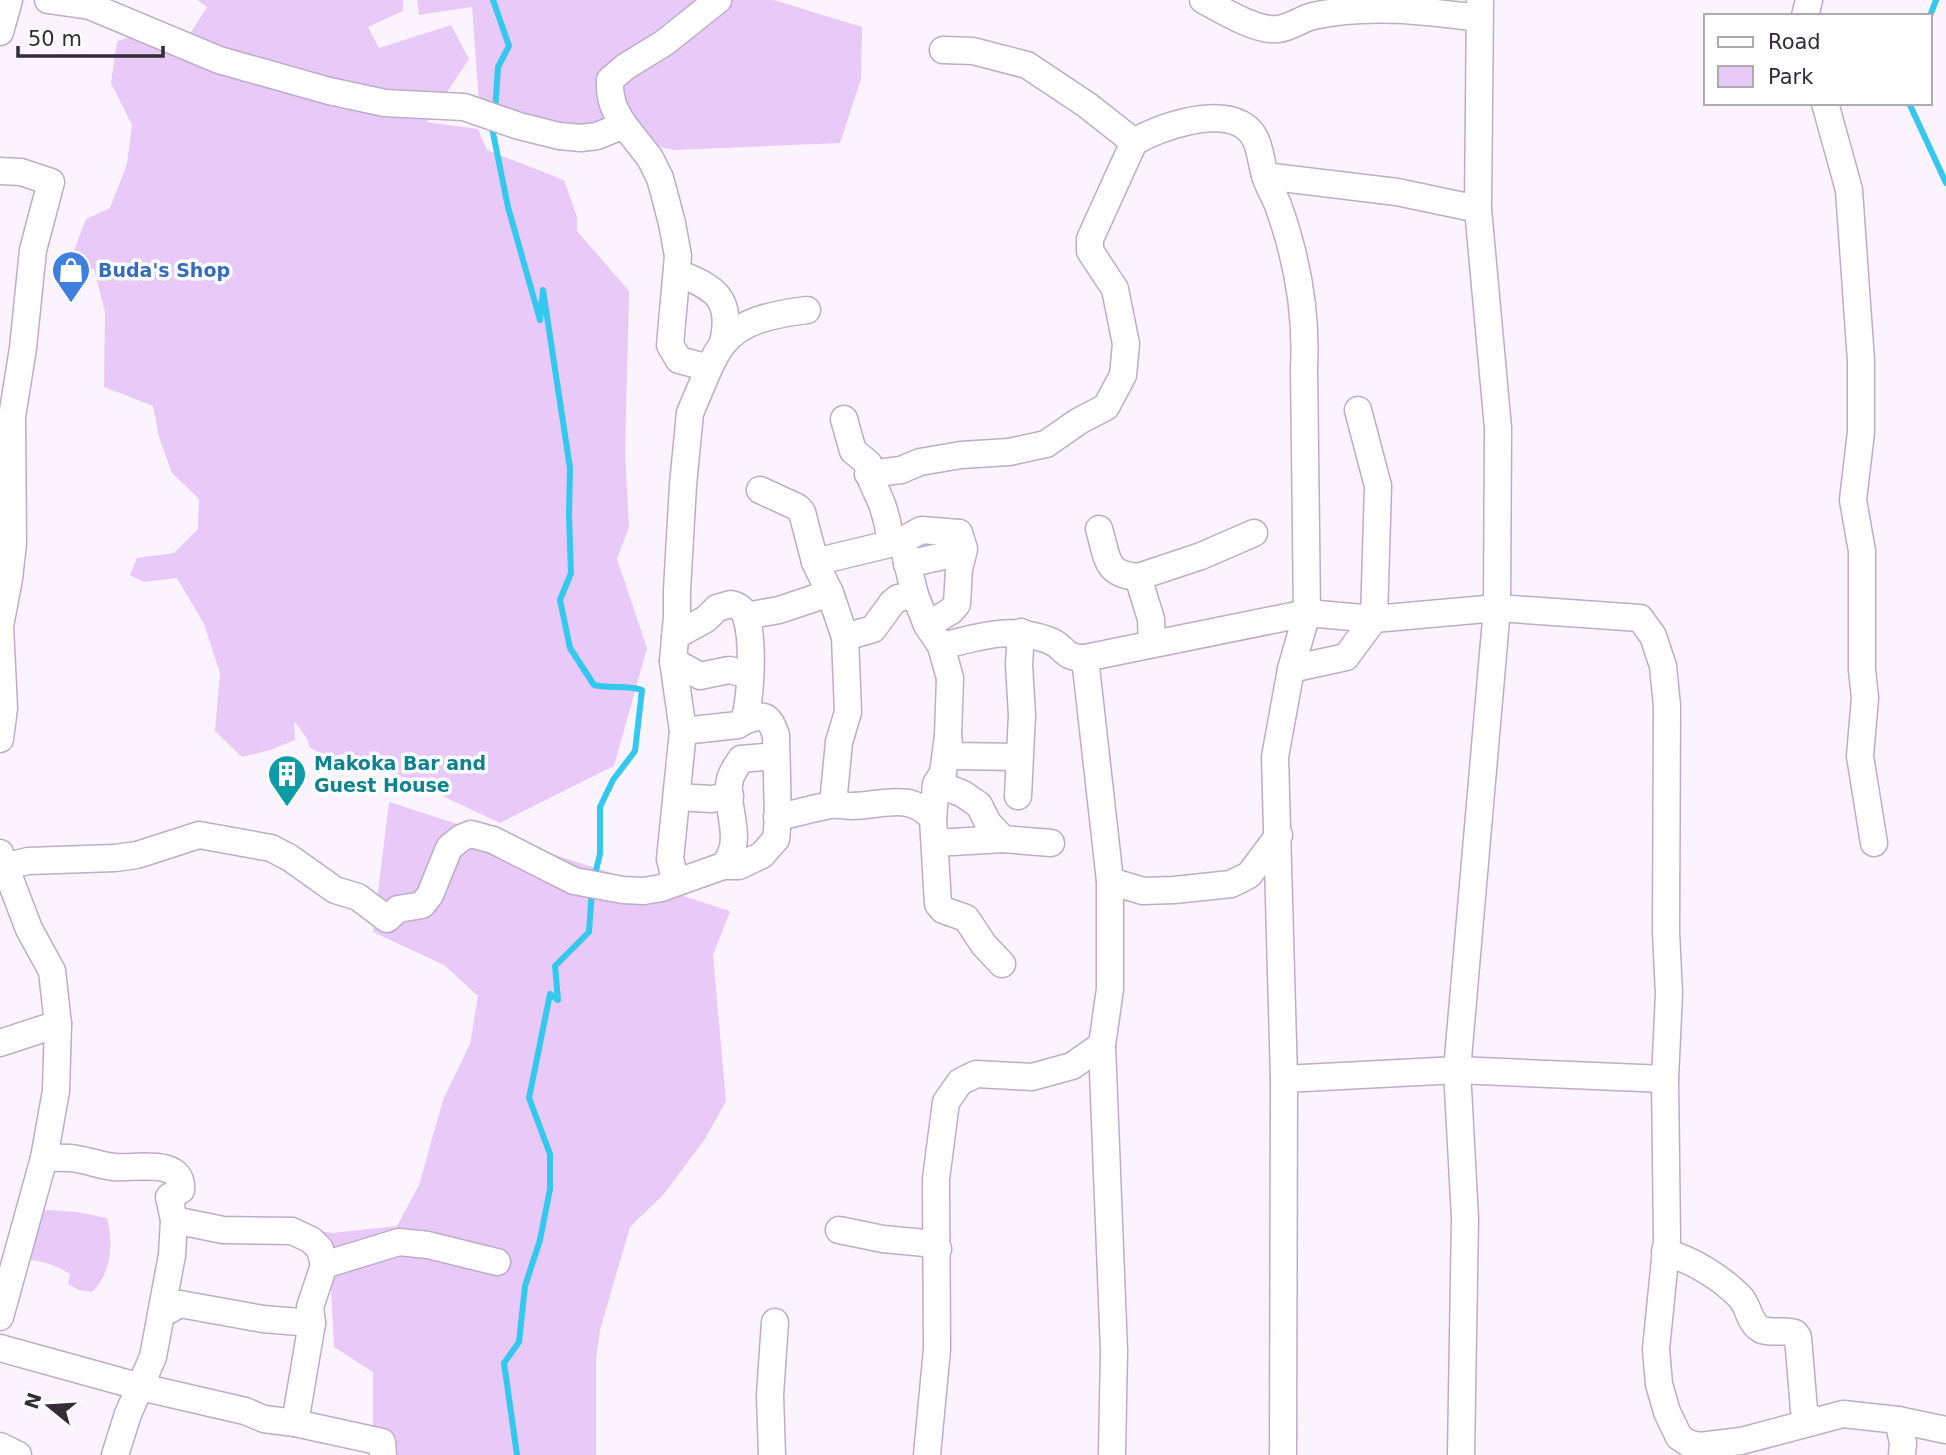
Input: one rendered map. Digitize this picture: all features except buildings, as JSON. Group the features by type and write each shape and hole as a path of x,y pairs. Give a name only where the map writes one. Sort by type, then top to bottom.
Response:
{"street":[{"path":"0,32 9,0"},
{"path":"48,0 90,6 219,60 329,91 385,103 464,107 519,126 559,136 597,136 624,125"},
{"path":"709,368 679,360 670,345 678,256 660,178 650,158 613,108 610,80 625,67 664,43 718,0"},
{"path":"1203,0 1259,26 1277,29 1311,16 1382,5 1416,10 1480,9 1478,209 1499,428 1497,608 1457,1070 1465,1218 1461,1455"},
{"path":"943,50 973,51 1027,65 1087,105 1134,142"},
{"path":"1826,105 1849,190 1861,361 1861,432 1853,499 1862,551 1862,670 1865,698 1860,756 1874,844"},
{"path":"867,474 901,470 920,462 961,455 1009,452 1046,444 1079,421 1106,407 1123,375 1126,344 1115,289 1090,251 1090,239 1134,142 1156,130 1190,121 1227,119 1243,125 1258,141 1265,176 1278,205 1297,273 1306,334 1304,368 1307,613 1291,669 1275,757 1283,1079 1283,1455"},
{"path":"0,170 21,172 51,182 11,348 13,543 0,626 4,708 0,739"},
{"path":"1265,176 1397,192 1478,209"},
{"path":"678,272 713,289 722,301 726,313 723,343"},
{"path":"676,882 670,859 683,731 674,649 690,412 723,343 745,325 766,317 807,310"},
{"path":"1291,669 1346,657 1374,619 1378,486 1358,410"},
{"path":"844,419 853,450 867,463 867,474 883,507 915,595 950,678 956,746 937,784 934,862 939,908 966,918 984,945 1002,964"},
{"path":"760,490 797,507 802,512 815,562 830,593 845,637 848,712 839,742 833,804"},
{"path":"1099,529 1111,566 1124,576 1138,577 1201,556 1254,533"},
{"path":"815,562 900,549 922,530 959,533 964,549 959,569 957,604 934,635"},
{"path":"1138,577 1150,611 1152,643"},
{"path":"674,649 700,676 709,666 745,649 779,610 830,593"},
{"path":"845,637 873,629 898,598 915,595"},
{"path":"674,649 717,608 735,604 745,649 744,721"},
{"path":"934,635 1021,632 1051,640 1073,658 1085,658 1307,613 1374,619 1497,608 1640,618 1657,646 1663,666 1667,706 1667,1165 1665,1252 1656,1349 1657,1369 1667,1412 1679,1437 1700,1446 1741,1441 1843,1414 1898,1420 1946,1430"},
{"path":"1018,796 1021,632"},
{"path":"1085,658 1110,881 1110,989 1102,1045 1114,1351 1112,1455"},
{"path":"0,1317 44,1158 56,1091 58,1024 52,971 29,929 3,860 115,858 136,855 199,835 271,848 335,890 358,897 387,919 398,909 422,905 430,895 449,848 461,838 471,835 493,840 574,881 623,890 644,891 661,888 723,866 739,866 762,855 776,839 776,735 769,719 760,716 738,725 683,731"},
{"path":"956,746 1019,757"},
{"path":"723,866 733,851 734,820 730,780 741,760 776,756"},
{"path":"937,784 963,794 979,805 988,823 1003,839"},
{"path":"677,797 711,799 730,796"},
{"path":"777,817 833,804 853,806 883,801 924,808 934,831"},
{"path":"934,831 1051,843"},
{"path":"1110,881 1143,891 1231,884 1249,875 1279,835"},
{"path":"0,1043 58,1024"},
{"path":"927,1455 937,1349 937,1159 946,1102 960,1082 976,1074 1032,1077 1072,1066 1102,1045"},
{"path":"1283,1079 1457,1070 1665,1079"},
{"path":"44,1158 76,1159 113,1167 151,1165 176,1173 182,1181 181,1190 169,1197 174,1220 172,1255 153,1357 128,1414 115,1455"},
{"path":"174,1220 223,1230 292,1231 311,1240 320,1249 324,1265 310,1307 312,1324 295,1423"},
{"path":"839,1230 883,1239 925,1243 938,1249"},
{"path":"324,1265 399,1242 428,1245 497,1262"},
{"path":"1665,1252 1686,1258 1741,1298 1750,1317 1762,1330 1795,1333 1798,1337 1804,1410 1812,1422"},
{"path":"162,1314 180,1304 263,1319 312,1324"},
{"path":"772,1455 770,1395 775,1322"},
{"path":"0,1348 141,1387 245,1410 264,1419 382,1442 383,1455"},
{"path":"1898,1420 1903,1443 1902,1455"},
{"path":"0,1446 18,1455"}],"green space":[{"path":"197,0 403,0 403,11 368,27 379,48 451,25 469,59 427,122 478,129 487,150 564,180 577,217 577,231 629,291 625,451 629,527 617,559 647,648 614,766 500,823 349,752 329,759 309,747 308,740 294,721 295,740 242,757 215,731 220,673 204,624 177,578 144,582 130,575 137,558 174,553 198,529 199,499 172,473 159,437 153,406 104,387 105,312 94,269 69,271 70,261 86,219 110,208 127,164 132,125 111,83 117,41 138,35 177,54 207,7"},
{"path":"417,0 774,0 862,27 861,79 840,143 674,150 545,121 479,102 472,7 419,15"},
{"path":"389,802 730,911 713,955 726,1101 705,1139 664,1194 630,1227 600,1330 596,1359 596,1455 373,1455 373,1372 334,1347 329,1245 290,1226 332,1233 397,1226 419,1185 443,1100 470,1044 478,996 444,965 373,932"},
{"path":"35,1209 76,1212 107,1218 109,1258 103,1277 92,1292 79,1290 68,1284 70,1274 59,1268 24,1259"}],"waterway":[{"path":"493,0 509,46 498,67 495,112"},
{"path":"1931,14 1936,0"},
{"path":"1910,105 1946,183"},
{"path":"493,123 508,207 540,320 543,290 570,468 571,573 560,600 570,648 594,685 642,690 635,751 613,780 600,807 600,854 594,879"},
{"path":"517,1455 504,1363 519,1342 525,1286 540,1240 550,1189 550,1154 529,1098 550,994 558,1000 555,966 589,932 592,890"}],"place":[{"name":"Buda's Shop","path":"71,304"},
{"name":"Makoka Bar and Guest House","path":"287,808"}]}
